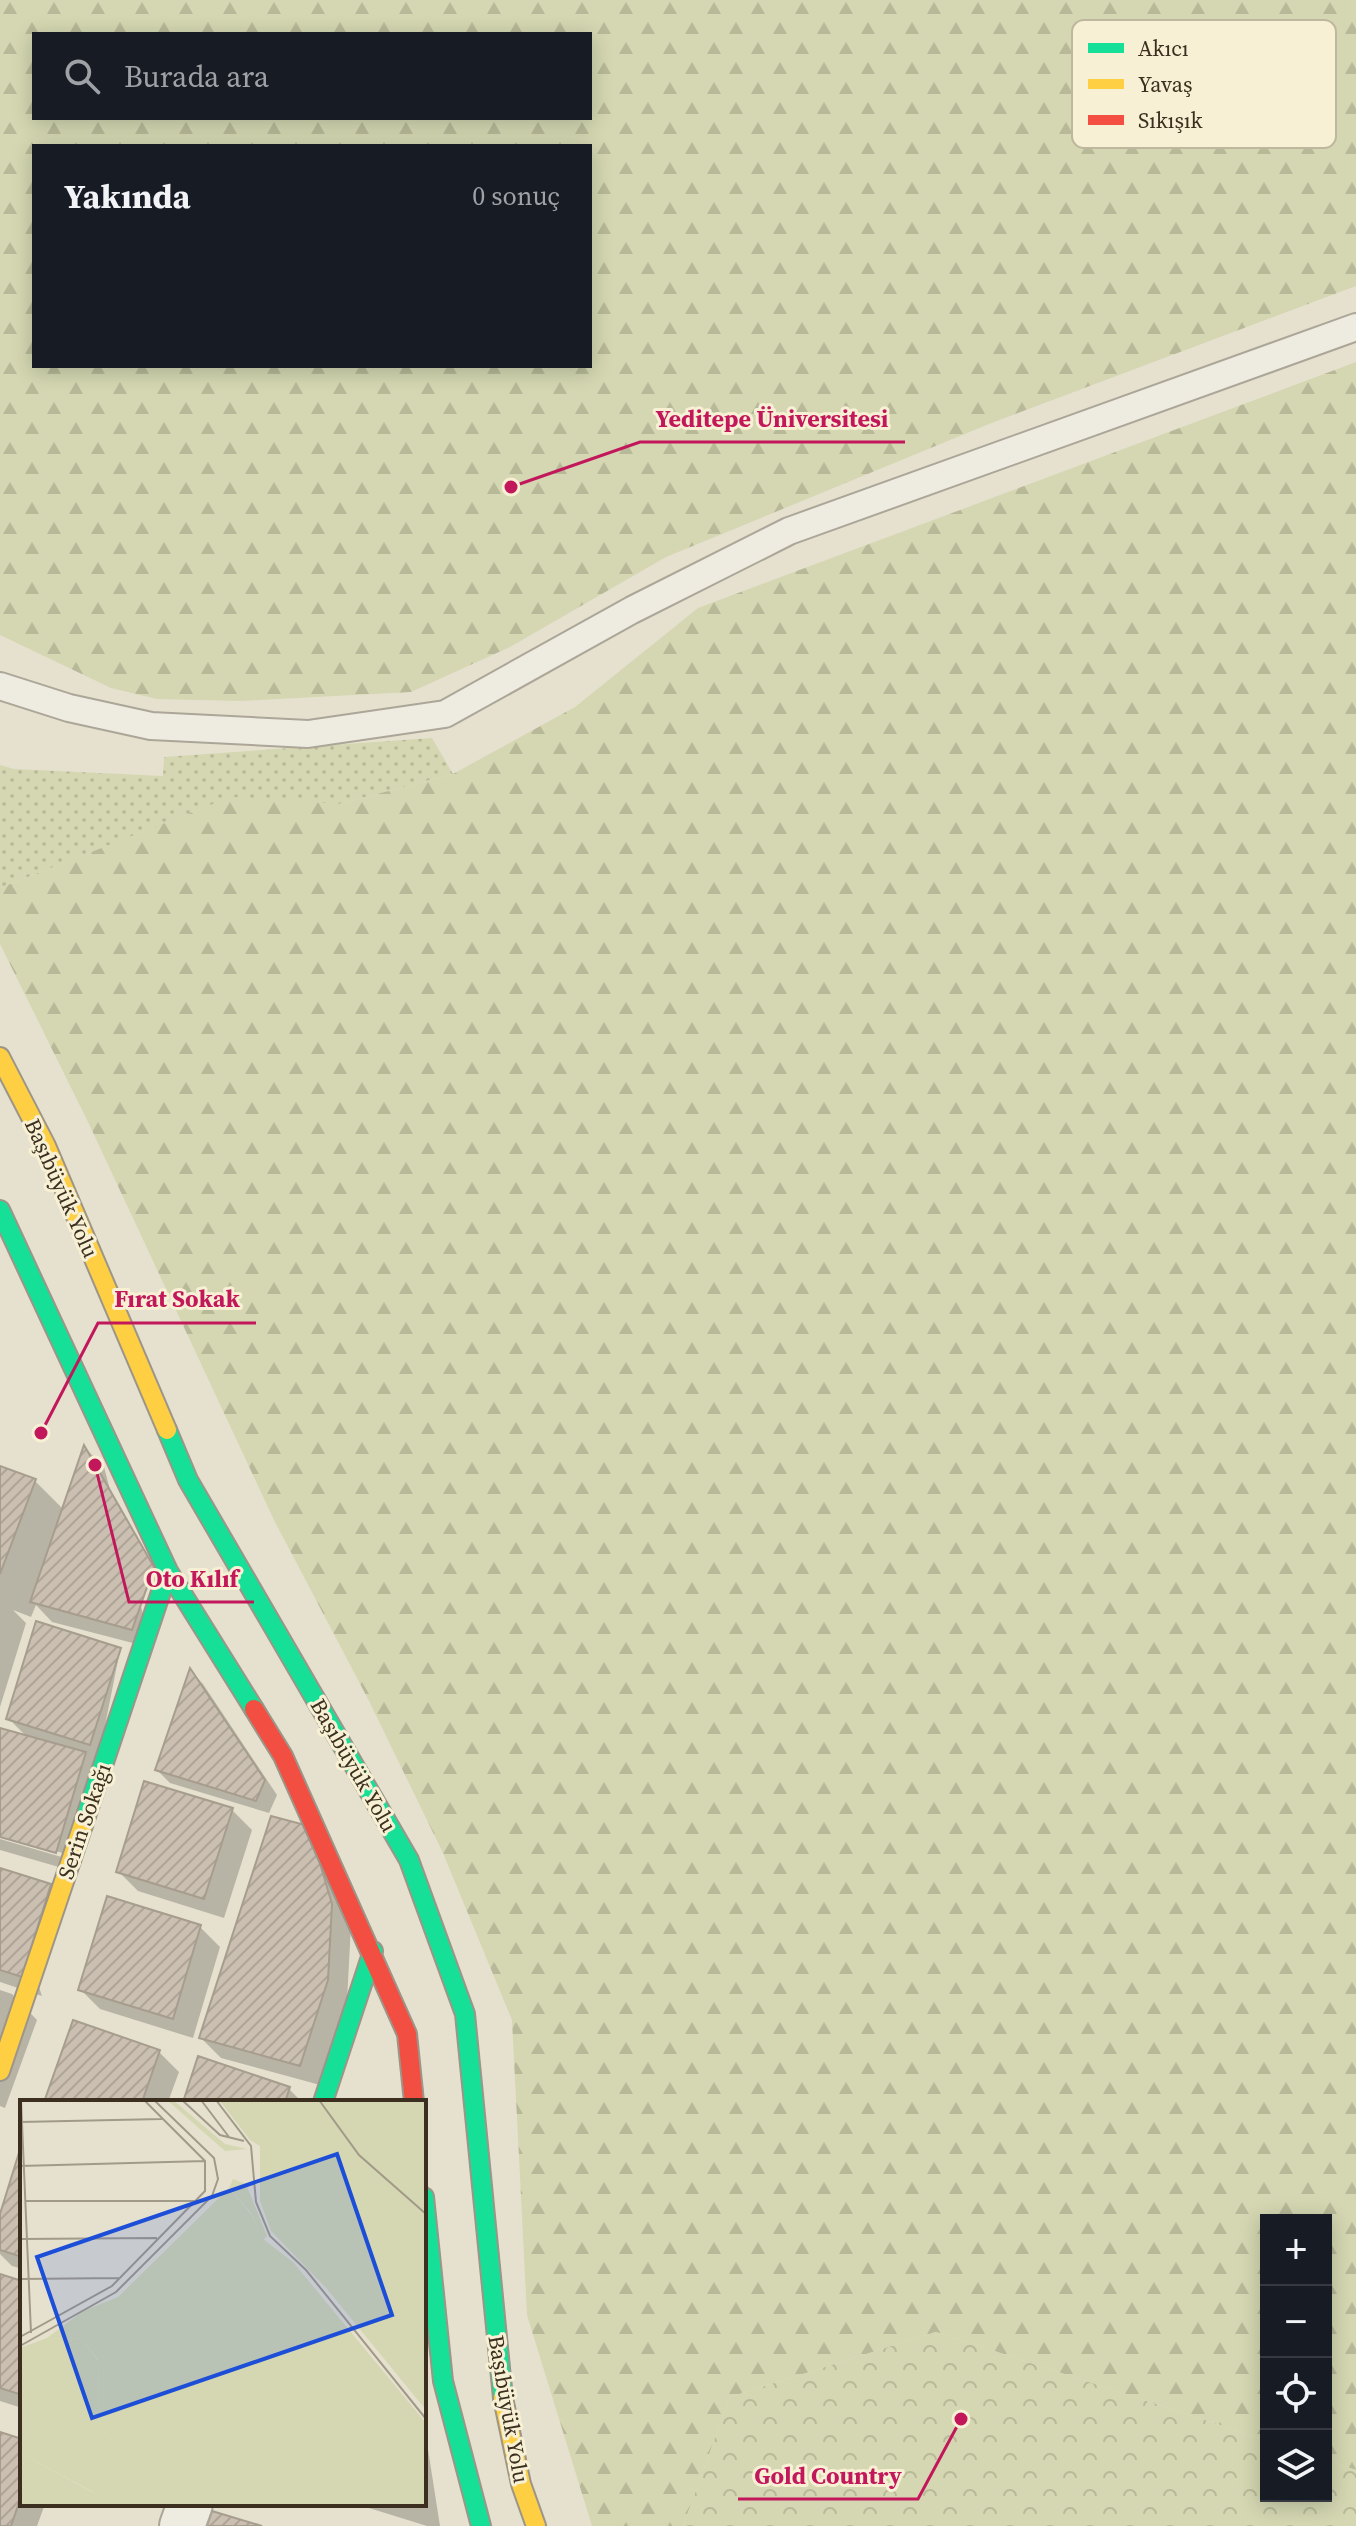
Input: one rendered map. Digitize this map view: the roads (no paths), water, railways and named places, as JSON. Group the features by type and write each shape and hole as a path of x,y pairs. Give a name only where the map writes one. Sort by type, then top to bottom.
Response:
{"main road":[{"name":"Başıbüyük Yolu","path":"0,1057 46,1146 188,1480 409,1860 455,1986 465,2014 499,2380 521,2484 536,2526"},
{"path":"0,1210 168,1571 283,1756 373,1951 407,2034 414,2100"},
{"name":"Serin Sokağı","path":"0,2071 168,1571"},
{"path":"324,2100 373,1951"},
{"path":"426,2216 443,2381 481,2526"}],"street":[{"path":"182,2526 189,2506"}],"lane":[{"path":"0,686 69,708 151,726 308,734 445,714 632,610 789,531 1356,327"}],"place":[{"name":"Yeditepe Üniversitesi","path":"511,487"},
{"name":"Fırat Sokak","path":"41,1433"},
{"name":"Oto Kılıf","path":"95,1465"},
{"name":"Gold Country","path":"961,2419"}]}
